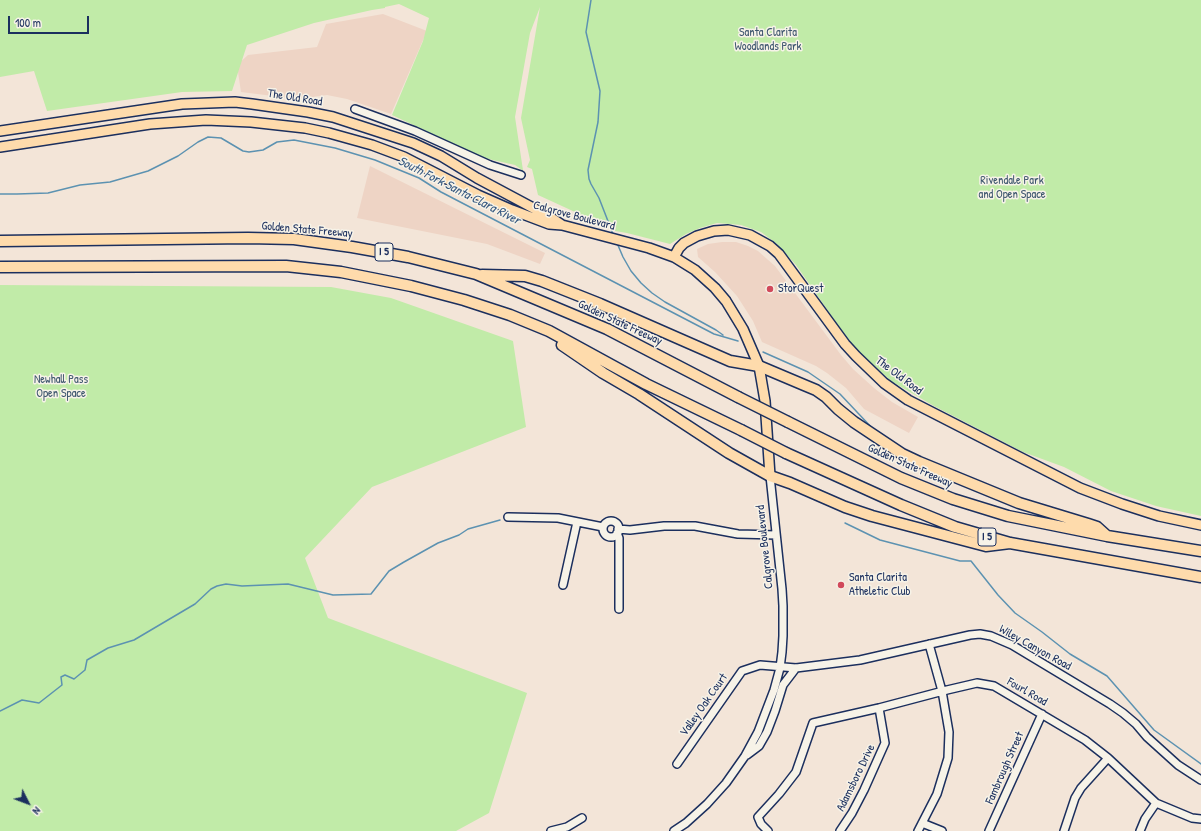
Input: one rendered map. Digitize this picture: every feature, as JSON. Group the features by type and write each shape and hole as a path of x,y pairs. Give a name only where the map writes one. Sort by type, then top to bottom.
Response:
{"highway":[{"name":"Golden State Freeway","path":"0,241 248,238 294,239 408,257 476,274 607,329 738,397 901,478 953,499 1008,516 1107,536 1201,551"},
{"name":"I 5","path":"0,267 286,266 341,272 411,286 464,300 510,315 549,331 646,384 786,453 901,505 955,527 1010,543 1201,577"},
{"path":"476,274 525,276 542,281 600,304 730,362 759,366 816,390 854,422 902,454 1019,502 1097,527 1107,536"},
{"path":"532,324 603,373 646,398 729,453 770,476 845,507 872,516 986,546 1010,543"}],"main road":[{"name":"The Old Road","path":"0,131 182,104 235,102 295,110 333,117 413,143 441,156 477,178 550,216 562,225"},
{"name":"Calgrove Boulevard","path":"0,147 150,124 206,120 251,122 304,128 329,133 372,145 404,157 478,195 549,224 562,225 630,243 674,257 685,263 705,278 726,301 743,329 759,366 765,401 770,476"},
{"name":"The Old Road","path":"674,257 684,243 697,236 714,231 728,230 750,235 759,239 770,246 783,259 845,344 856,356 884,383 908,400 1080,488 1159,516 1201,525"}],"street":[{"path":"355,109 415,131 490,165 521,175"},
{"name":"Calgrove Boulevard","path":"674,831 686,823 707,804 726,783 745,756 758,732 766,712 780,668 783,636 783,606 770,476"},
{"path":"508,517 549,518 603,527"},
{"path":"603,527 607,522 612,521 617,524 619,538 619,609"},
{"path":"563,585 577,522"},
{"path":"603,527 606,535 612,536 618,531 664,526 695,526 738,534 776,535"},
{"name":"Wiley Canyon Road","path":"780,668 796,668 872,658 970,635 980,634 991,636 1012,645 1123,713 1178,765 1201,780"},
{"path":"918,831 937,794 948,758 949,732 942,691 929,644"},
{"name":"Valley Oak Court","path":"677,764 742,671 760,665 780,668"},
{"path":"745,756 759,746 767,732 783,685 796,668"},
{"name":"Fourl Road","path":"768,831 761,824 758,817 779,794 796,772 813,723 977,683 994,686 1085,740 1108,758 1156,802 1192,818 1201,819"},
{"name":"Adamsboro Drive","path":"840,831 855,808 885,743 879,708"},
{"name":"Fambrough Street","path":"989,831 1042,714"},
{"path":"1064,831 1075,798 1081,788 1108,758"},
{"path":"1140,831 1145,819 1156,802"},
{"path":"551,831 567,827 582,818"},
{"path":"922,823 942,831"}],"shaded area":[{"path":"383,14 427,31 391,114 347,99 327,95 297,99 241,92 237,65 248,55 317,47 326,24"},
{"path":"370,166 545,253 540,264 487,244 357,218"},
{"path":"736,242 748,246 758,251 775,266 853,369 892,402 918,417 909,433 864,409 846,388 816,366 762,342 753,321 737,296 715,272 698,257 697,249 708,244"}],"green space":[{"name":"Rivendale Park and Open Space","path":"0,0 1201,0 1201,516 1156,506 1111,491 1064,467 1023,452 934,406 891,381 857,350 796,265 777,244 761,232 741,225 717,223 686,234 670,244 615,231 616,226 600,222 600,225 590,225 575,212 538,195 532,169 527,167 530,160 521,118 540,7 530,33 515,117 524,177 522,170 515,165 484,158 392,115 423,41 429,18 399,4 314,23 247,45 232,91 182,92 47,111 34,71 0,77"},
{"name":"Newhall Pass Open Space","path":"0,285 331,287 391,298 513,341 526,427 372,487 305,558 328,618 527,693 489,813 456,831 0,831"}],"waterway":[{"path":"591,0 586,32 600,91 598,122 588,170 589,179 599,198 613,234"},
{"name":"South Fork Santa Clara River","path":"0,194 48,193 80,185 110,182 148,171 178,156 208,137 221,138 243,151 249,152 263,150 277,142 294,140 335,148 375,160 419,178 441,192 714,334 738,341"},
{"path":"617,243 631,271 652,293 723,335"},
{"name":"South Fork Santa Clara River","path":"763,352 808,372 840,394 873,429"},
{"path":"0,711 22,700 39,703 62,685 61,677 65,675 74,679 85,670 87,660 108,648 134,640 195,604 211,589 217,586 226,584 242,586 288,584 333,595 371,594 389,571 404,562 438,543 459,535 468,529 500,520"},
{"path":"845,523 880,540 960,561 971,561 998,595 1015,613 1070,654 1107,676 1154,730 1201,764"}],"place":[{"name":"StorQuest","path":"770,289"},
{"name":"Santa Clarita Atheletic Club","path":"841,585"}],"park label":[{"name":"Santa Clarita Woodlands Park","path":"768,40"}]}
